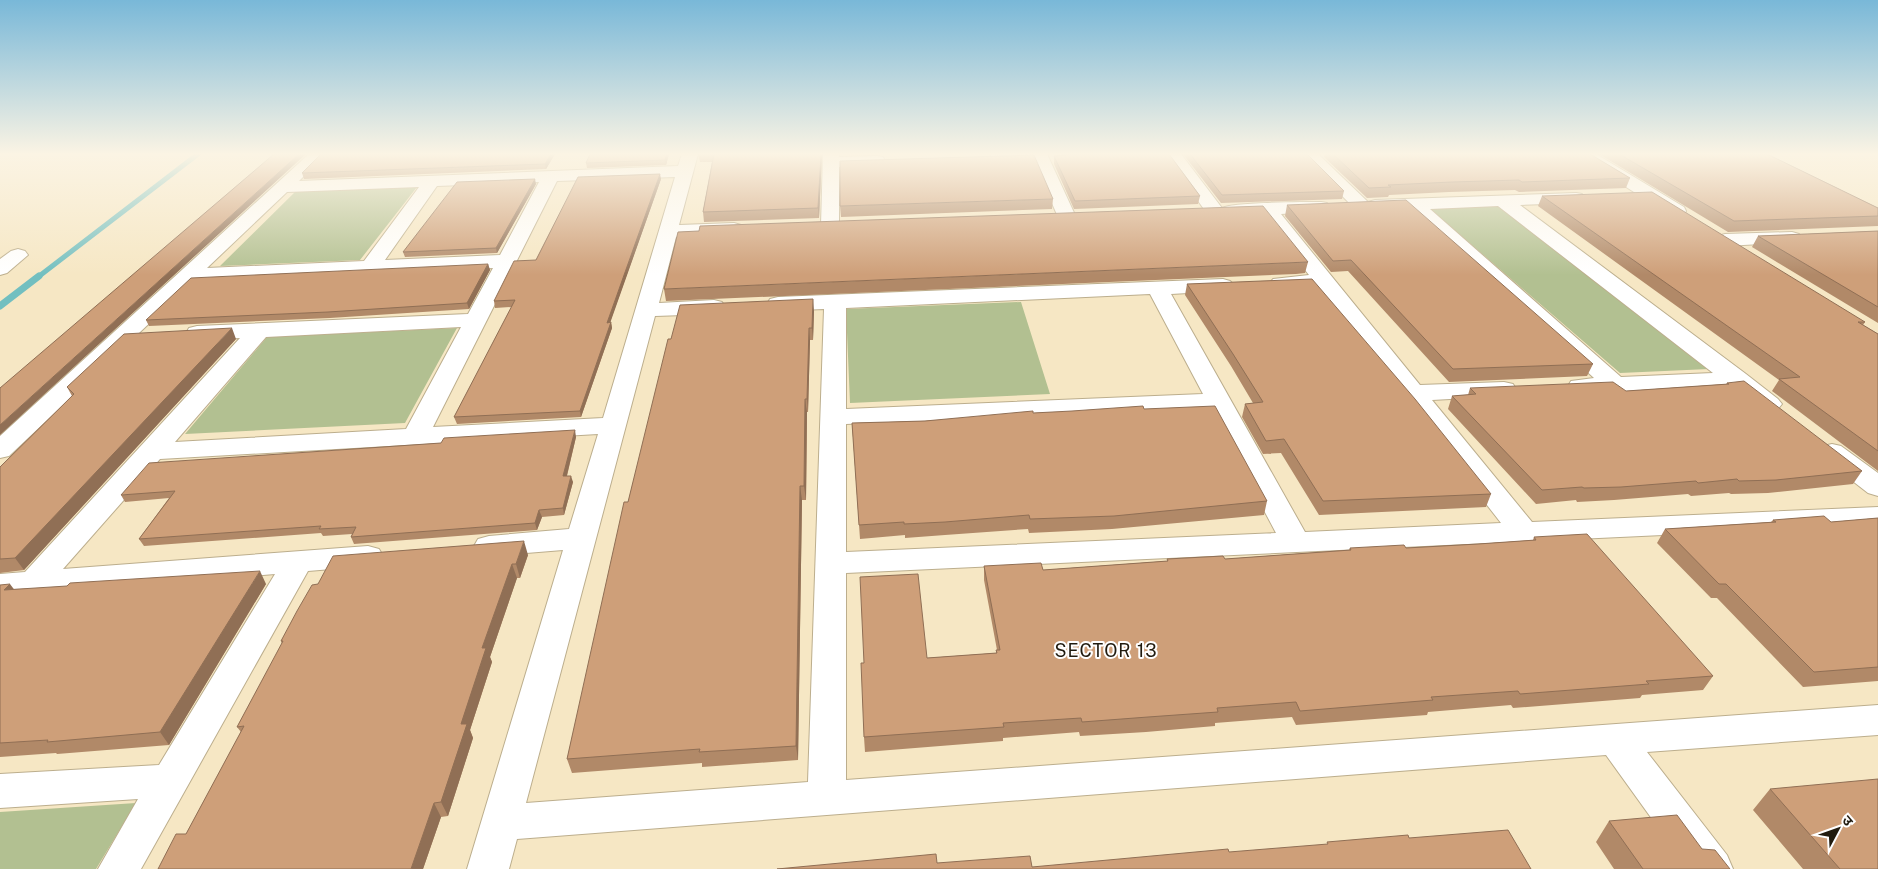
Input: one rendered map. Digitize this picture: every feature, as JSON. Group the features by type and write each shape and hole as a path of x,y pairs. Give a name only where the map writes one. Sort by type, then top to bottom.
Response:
{"street":[{"path":"0,450 274,195"},
{"path":"370,267 422,195"},
{"path":"416,436 541,195"},
{"path":"488,869 679,195"},
{"path":"830,195 830,225"},
{"path":"1057,195 1067,217"},
{"path":"1203,195 1215,211"},
{"path":"1350,195 1362,206"},
{"path":"1622,196 1652,196 1749,256"},
{"path":"1196,212 1592,198"},
{"path":"1503,201 1784,415"},
{"path":"1414,204 1615,384"},
{"path":"1267,210 1524,532"},
{"path":"1047,217 1087,216"},
{"path":"811,226 850,224"},
{"path":"669,231 754,228"},
{"path":"1709,230 1811,237"},
{"path":"0,269 18,255"},
{"path":"188,275 507,261"},
{"path":"646,310 1324,281"},
{"path":"1157,288 1296,542"},
{"path":"827,798 835,302"},
{"path":"122,336 476,320"},
{"path":"34,582 260,330"},
{"path":"1558,387 1737,379"},
{"path":"1414,393 1529,388"},
{"path":"833,417 1219,401"},
{"path":"152,451 614,425"},
{"path":"1815,439 1878,487"},
{"path":"831,563 1878,516"},
{"path":"465,548 582,538"},
{"path":"0,585 396,553"},
{"path":"119,869 298,561"},
{"path":"502,822 1878,720"},
{"path":"1616,740 1712,869"},
{"path":"0,791 170,781"}],"green space":[{"path":"292,195 411,195 360,260 220,266"},
{"path":"1498,205 1709,369 1620,373 1429,208"},
{"path":"1021,302 1050,394 850,403 846,309"},
{"path":"457,328 405,423 185,434 267,337"},
{"path":"136,803 96,869 0,869 0,812"}],"building":[{"path":"227,195 254,195 0,425 0,388"},
{"path":"447,195 526,195 496,248 403,252"},
{"path":"569,195 653,195 607,323 611,322 580,411 454,417 515,300 494,301 514,261 536,260"},
{"path":"706,195 819,195 818,208 703,212"},
{"path":"840,195 1051,195 1053,199 840,206"},
{"path":"1072,195 1200,196 1075,201"},
{"path":"1656,195 1865,322 1858,322 1878,334 1878,451 1779,379 1800,377 1542,196"},
{"path":"1689,195 1850,195 1878,208 1878,216 1734,221"},
{"path":"1406,200 1593,364 1453,369 1351,260 1333,261 1287,205"},
{"path":"1263,206 1308,262 664,289 678,232 699,231 700,226"},
{"path":"1878,231 1878,307 1758,236"},
{"path":"488,264 467,303 328,312 146,320 191,278"},
{"path":"1312,279 1415,399 1491,494 1323,501 1284,439 1266,441 1245,404 1263,402 1187,284"},
{"path":"813,299 812,328 809,328 807,399 805,399 804,486 800,486 796,746 699,752 700,749 567,759 624,502 628,502 668,339 671,339 680,305"},
{"path":"232,328 15,558 0,559 0,467 74,394 67,387 124,334"},
{"path":"1744,381 1862,471 1776,480 1739,481 1737,479 1698,483 1696,481 1621,487 1542,490 1452,396 1476,394 1470,388 1613,382 1626,391 1729,384 1727,383"},
{"path":"1143,406 1144,409 1215,406 1267,501 1114,516 1030,519 1029,515 945,522 859,525 852,423 925,421 1033,411 1033,413"},
{"path":"575,430 563,476 571,476 563,508 539,510 535,523 351,537 356,527 319,529 321,526 139,539 175,491 121,495 149,463 441,443 444,438"},
{"path":"1824,516 1831,522 1878,518 1878,667 1814,672 1726,584 1719,584 1665,529 1776,522 1773,520"},
{"path":"1587,534 1713,676 1646,681 1649,684 1520,694 1518,691 1431,697 1433,700 1300,711 1296,702 1217,708 1218,712 1082,722 1081,718 1003,723 1004,727 864,737 861,663 864,663 860,577 918,574 927,658 997,653 996,650 1000,650 984,566 1041,563 1043,570 1168,561 1167,559 1223,556 1225,559 1351,550 1350,548 1404,545 1406,548 1478,544 1536,540 1534,537"},
{"path":"524,541 516,564 512,564 482,648 486,648 461,724 467,724 441,802 434,803 411,869 158,869 176,834 186,834 244,726 237,727 283,641 281,641 312,585 318,584 333,556"},
{"path":"260,571 160,732 47,742 48,740 0,743 0,585 10,584 4,590 67,586 70,583"},
{"path":"1878,779 1878,869 1840,869 1770,789"},
{"path":"1677,815 1702,849 1715,850 1730,869 1643,869 1609,821"},
{"path":"1508,830 1531,869 777,869 936,854 937,863 1030,856 1032,867 1228,849 1229,852 1328,844 1327,842 1408,835 1409,838"}],"waterway":[{"path":"38,277 145,195"},
{"path":"0,306 39,276"}],"district":[{"name":"SECTOR 13","path":"1106,651"}]}
